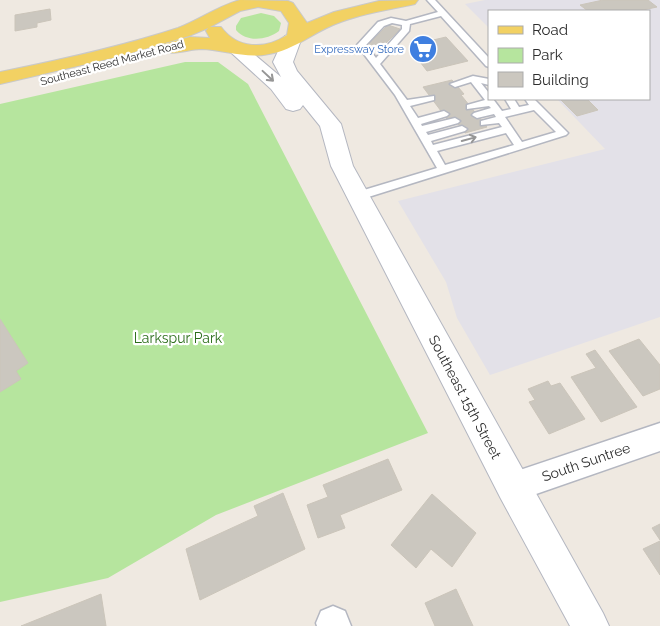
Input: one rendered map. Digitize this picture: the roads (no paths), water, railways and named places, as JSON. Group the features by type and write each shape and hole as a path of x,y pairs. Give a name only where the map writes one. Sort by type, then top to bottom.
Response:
{"main road":[{"name":"Southeast Reed Market Road","path":"0,78 135,47 185,32 230,8 257,2 311,8 360,0"},
{"name":"Southeast Reed Market Road","path":"0,90 95,70 190,43 260,50 274,48 330,20 347,14 409,0"},
{"path":"281,4 298,23 294,39"},
{"name":"Southeast 15th Street","path":"230,8 216,21 214,28 217,36 278,85 310,130 342,166"},
{"name":"Southeast 15th Street","path":"294,39 283,62 288,73 330,124 342,166 513,487 590,626"}],"street":[{"name":"South Suntree","path":"513,487 659,440"}],"lane":[{"path":"431,0 488,63"},
{"path":"443,14 406,23 391,20 381,24 361,45 402,101 443,170"},
{"path":"375,64 406,29 406,23"},
{"path":"458,87 488,82"},
{"path":"475,83 488,100"},
{"path":"402,101 428,94"},
{"path":"488,100 520,146"},
{"path":"510,100 517,110"},
{"path":"358,196 563,133 532,102 517,110 497,111 470,107"},
{"path":"480,119 497,111"},
{"path":"420,131 444,114"},
{"path":"420,131 459,125"},
{"path":"430,149 508,129"}],"place":[{"name":"Expressway Store","path":"423,49"}],"park label":[{"name":"Larkspur Park","path":"178,338"}]}
